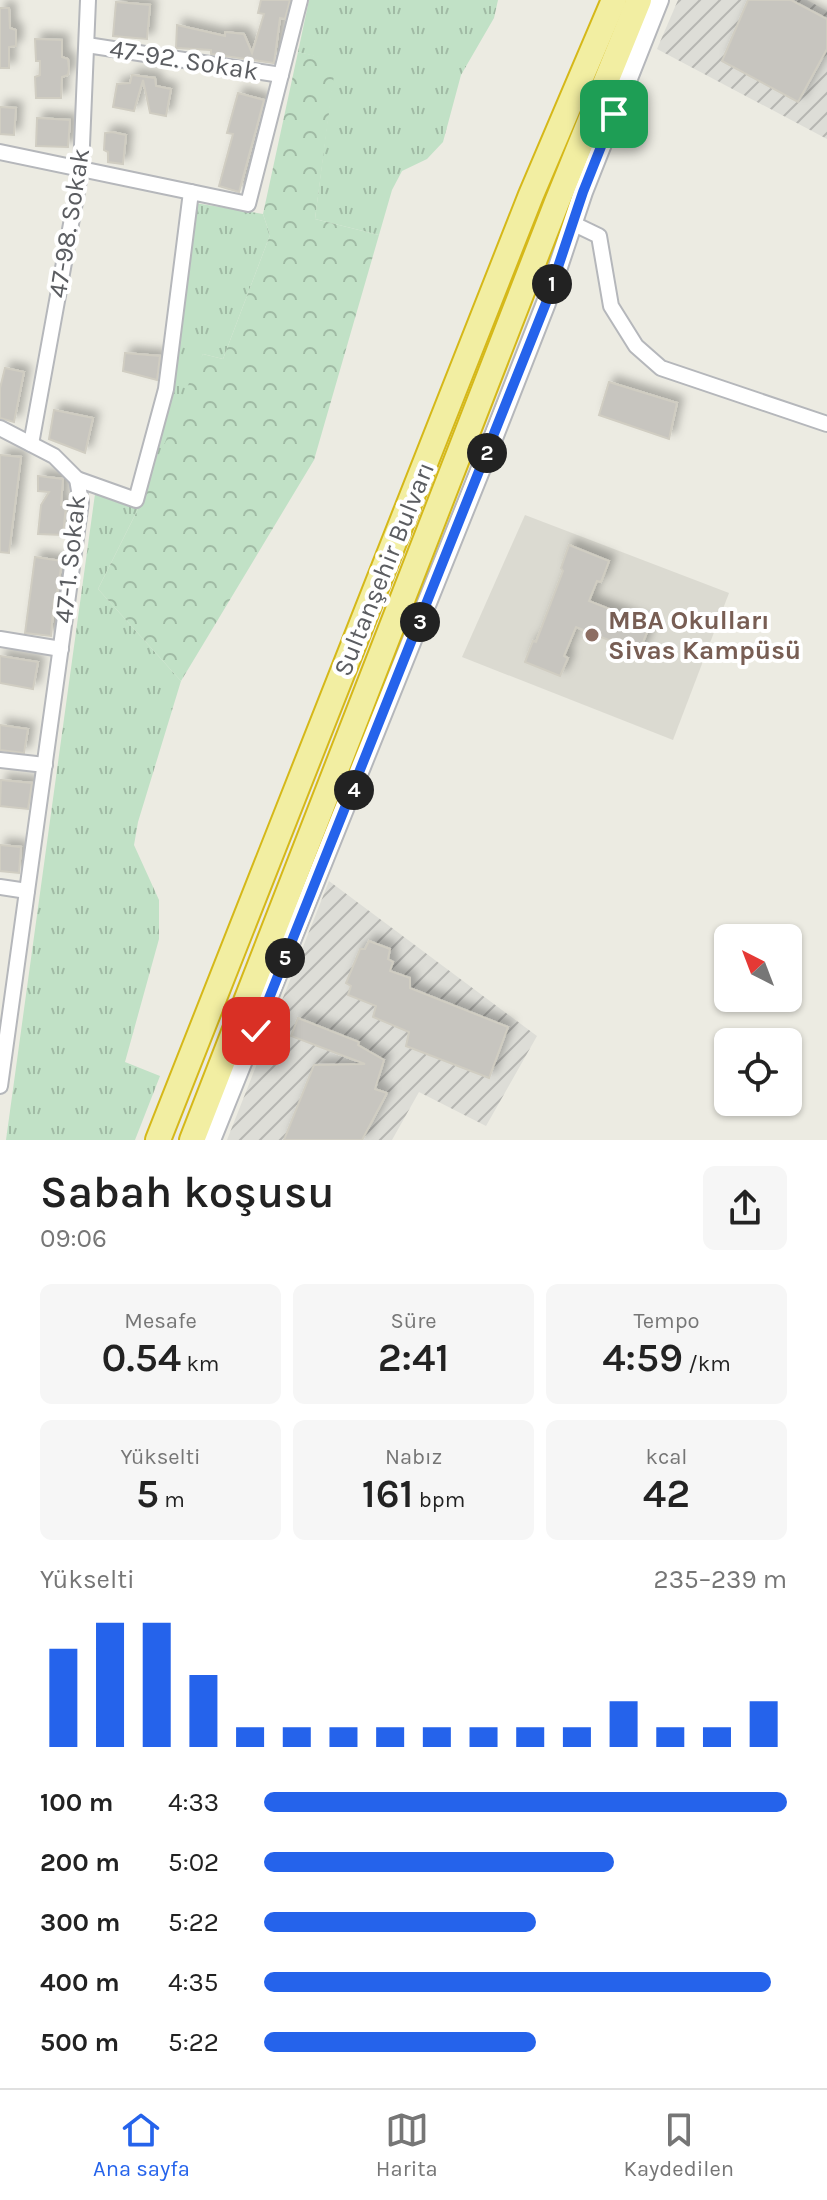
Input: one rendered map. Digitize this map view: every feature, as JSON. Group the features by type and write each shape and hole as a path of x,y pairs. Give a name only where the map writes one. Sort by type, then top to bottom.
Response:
{"highway":[{"name":"Sultanşehir Bulvarı","path":"158,1140 531,195 614,0"},
{"name":"Sultanşehir Bulvarı","path":"192,1140 557,202 639,0"}],"street":[{"name":"47-98. Sokak","path":"31,444 81,169 88,0"},
{"path":"0,152 248,204 300,0"},
{"name":"Sultanşehir Bulvarı","path":"211,1140 496,432 546,303 572,223 659,0"},
{"name":"47-92. Sokak","path":"87,45 281,75"},
{"name":"47-1. Sokak","path":"0,1086 7,985 27,891 81,502 77,479 136,500 166,389 191,192"},
{"path":"572,223 599,236 611,306 636,346 661,368 827,424"},
{"path":"0,428 54,456 77,479"},
{"path":"0,639 61,649"},
{"path":"0,760 45,765"},
{"path":"0,887 27,891"}],"shaded area":[{"path":"678,0 807,0 827,11 827,139 657,49"},
{"name":"MBA Okulları Sivas Kampüsü","path":"525,515 729,593 673,740 462,657"},
{"path":"329,881 537,1036 486,1126 419,1092 392,1140 227,1140"}],"green space":[{"path":"309,0 498,0 494,18 461,75 443,142 427,159 402,171 392,190 379,235 315,219 335,61 298,52"},
{"path":"298,52 336,60 315,219 379,235 314,460 181,681 98,589 139,507 195,368 203,354 223,359 270,235 263,214"},
{"path":"195,203 263,214 270,235 223,359 203,354 139,507 98,589 181,681 138,822 134,845 159,900 159,939 125,1062 160,1076 135,1140 6,1140 95,494 139,506 173,391"}],"building":[{"path":"261,0 290,0 285,19 280,18 274,63 211,54 211,50 176,48 177,25 225,36 225,32 244,34 252,53 264,14 258,13"},
{"path":"748,0 791,0 827,19 827,49 798,102 722,61"},
{"path":"116,2 150,5 147,39 113,36"},
{"path":"0,8 9,8 10,28 16,30 16,46 9,47 9,68 0,68"},
{"path":"35,39 62,40 62,57 68,59 69,69 68,75 62,77 61,98 36,98 35,77 40,75 40,61 36,61"},
{"path":"132,75 155,78 156,86 171,89 166,116 150,113 143,80 134,111 113,107 117,84 130,83"},
{"path":"238,93 264,100 239,192 219,186 233,134 227,133"},
{"path":"0,107 16,108 14,135 0,134"},
{"path":"37,118 70,120 68,147 36,146"},
{"path":"105,133 126,135 123,164 108,162 108,152 104,150"},
{"path":"125,353 160,356 157,380 123,371"},
{"path":"5,368 24,372 14,422 0,418 0,388"},
{"path":"609,382 677,403 669,439 599,415"},
{"path":"54,410 93,418 85,453 49,439"},
{"path":"0,455 21,457 9,553 0,552"},
{"path":"38,476 63,479 61,505 66,505 63,535 38,534 41,505 49,492 38,491"},
{"path":"569,545 609,561 589,601 650,625 639,652 576,627 564,656 568,658 560,676 525,662 533,641 536,642 563,571 561,568"},
{"path":"35,557 62,561 54,599 51,636 25,633"},
{"path":"0,656 38,662 33,689 0,683"},
{"path":"0,725 28,729 24,753 0,750"},
{"path":"1,780 32,783 28,809 0,806"},
{"path":"0,845 21,847 19,873 0,871"},
{"path":"369,941 390,949 388,959 393,962 390,971 410,978 410,988 508,1027 489,1078 406,1046 409,1032 373,1017 376,1006 348,995 351,986 346,983 360,949 365,949"},
{"path":"298,1018 359,1042 358,1045 384,1060 375,1089 387,1093 362,1140 284,1140 314,1065 365,1064 291,1036"}],"place":[{"name":"MBA Okulları Sivas Kampüsü","path":"592,635"}],"route":[{"path":"256,1031 546,303 583,192 614,114"}]}
